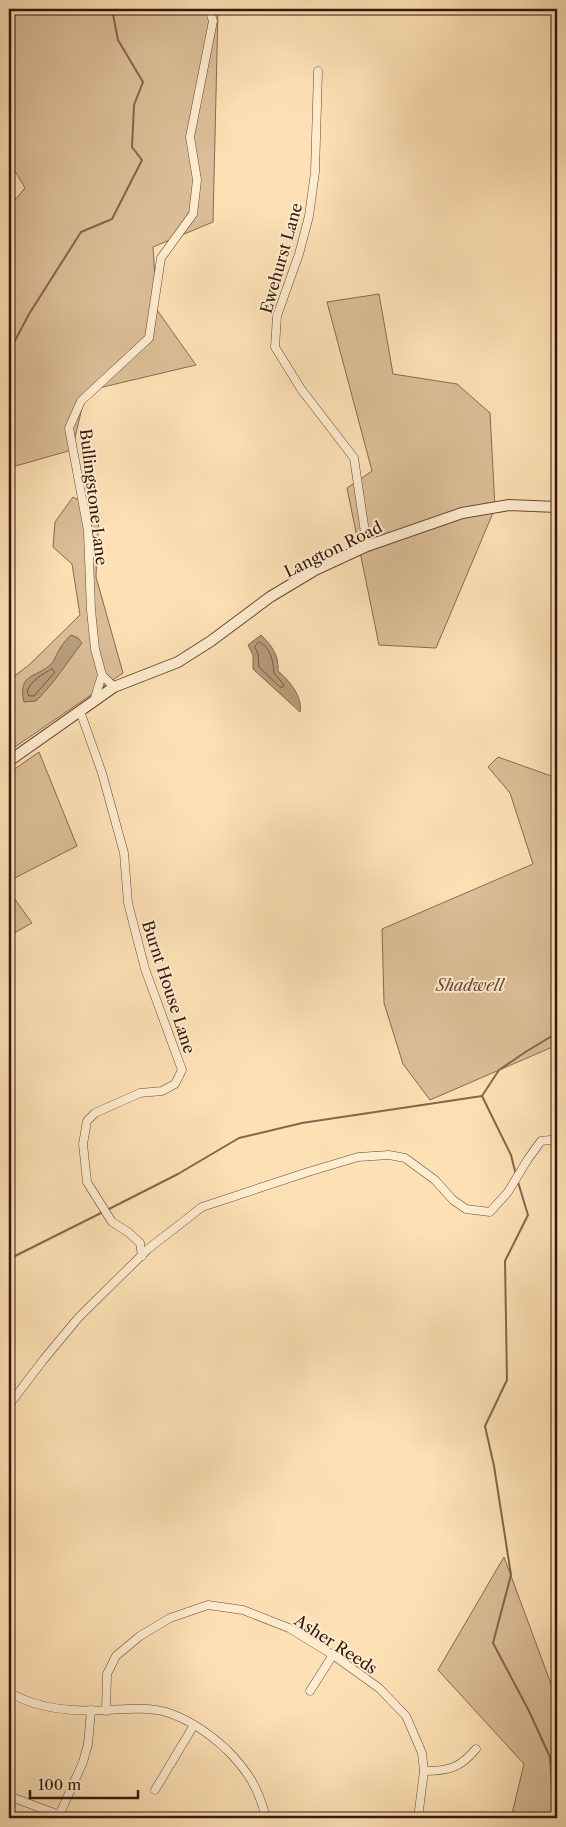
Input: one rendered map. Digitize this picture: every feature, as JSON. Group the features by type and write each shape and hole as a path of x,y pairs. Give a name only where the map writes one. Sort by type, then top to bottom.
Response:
{"street":[{"name":"Bullingstone Lane","path":"114,687 102,675 95,649 88,531 69,428 80,401 149,338 161,258 193,214 197,180 190,137 213,21 209,9"},
{"name":"Ewehurst Lane","path":"318,71 315,172 310,216 277,316 275,347 301,389 354,458 367,546"},
{"name":"Langton Road","path":"9,762 114,687 178,662 211,641 270,597 301,579 367,546 462,513 509,505 557,507"},
{"path":"94,701 102,675"},
{"name":"Burnt House Lane","path":"80,711 102,773 124,853 128,902 145,969 182,1070 174,1084 162,1091 140,1092 95,1113 87,1121 83,1144 87,1182 112,1222 128,1232 140,1243 142,1256"},
{"path":"9,1404 79,1317 142,1256 202,1207 358,1157 389,1155 406,1158 436,1180 453,1200 466,1209 490,1212 508,1192 541,1142 550,1140 557,1143"},
{"path":"557,1184 557,1221"},
{"name":"Asher Reeds","path":"106,1710 107,1674 116,1656 140,1636 170,1618 208,1605 243,1610 289,1628 333,1655 379,1688 406,1716 422,1753 424,1771 418,1818"},
{"path":"310,1691 333,1655"},
{"path":"9,1692 23,1701 67,1711 143,1709 165,1712 194,1724 220,1744 241,1764 256,1786 266,1818"},
{"path":"9,1796 59,1817 83,1762 88,1744 91,1710"},
{"path":"155,1790 194,1724"},
{"path":"424,1771 456,1768 476,1750"}],"green space":[{"path":"9,9 218,9 213,222 153,247 157,310 196,365 86,391 72,450 12,467 9,475 9,207 25,188 9,161"},
{"path":"379,294 393,374 457,384 490,413 495,508 436,648 379,645 347,488 372,471 327,302"},
{"path":"73,497 99,512 96,577 123,673 9,751 9,680 29,665 80,615 72,564 53,547 55,522"},
{"path":"39,752 77,846 9,881 9,773"},
{"name":"Shadwell","path":"498,757 557,778 557,1045 430,1100 403,1064 384,1003 382,929 533,864 510,793 488,767"},
{"path":"9,891 32,923 9,936"},
{"path":"504,1557 557,1700 557,1818 511,1818 524,1764 438,1670"}],"water":[{"path":"71,635 78,638 82,643 43,694 36,701 24,702 23,686 26,681 51,664 62,645"},
{"path":"261,635 274,651 278,671 291,684 297,695 300,712 253,669 253,655 248,645"}],"waterway":[{"path":"9,352 29,314 81,232 112,219 142,160 132,147 134,105 143,82 118,40 112,9"},
{"path":"482,1096 499,1070 557,1033"},
{"path":"107,1210 178,1174 239,1138 302,1123 482,1096 511,1155 516,1175"},
{"path":"518,1182 528,1215 505,1261 507,1380 485,1426 494,1466 511,1575 493,1643 529,1711 550,1757 554,1817"},
{"path":"9,1259 103,1212"}]}
